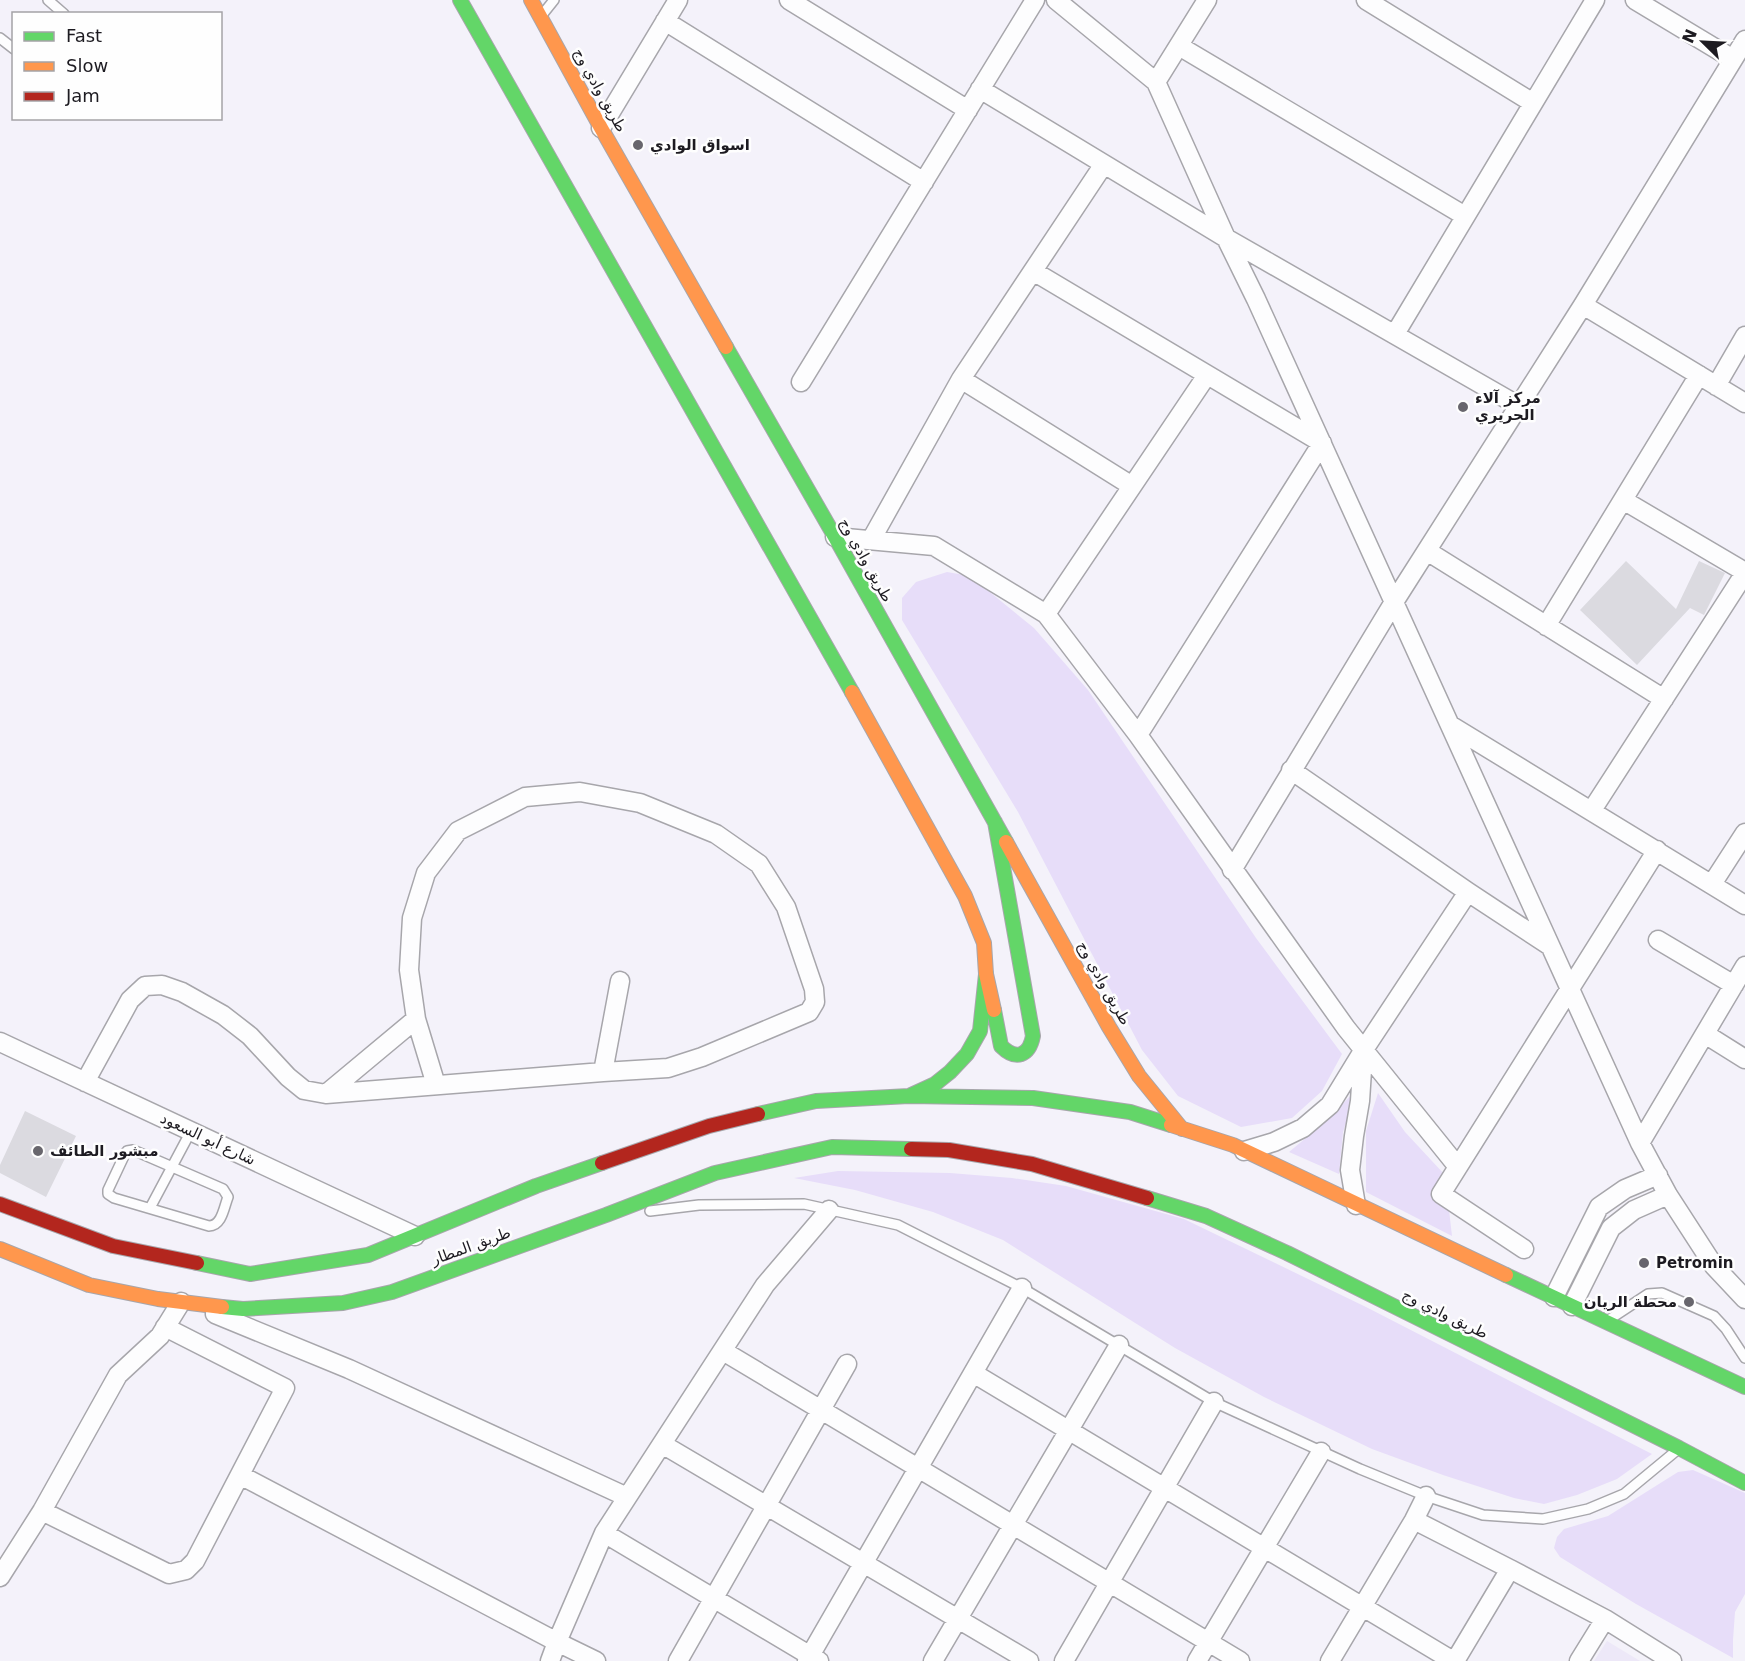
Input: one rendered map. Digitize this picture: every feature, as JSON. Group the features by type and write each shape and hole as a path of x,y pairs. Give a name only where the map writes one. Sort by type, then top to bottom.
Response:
{"main road":[{"path":"460,0 965,896 984,943 986,974 1001,1046 1005,1052 1018,1056 1030,1049 1033,1036 995,822"},
{"name":"طريق وادي وج","path":"531,0 601,128 835,537 1121,1047 1139,1076 1182,1129"},
{"path":"909,1096 935,1084 967,1054 980,1031 986,974"},
{"path":"909,1096 1033,1098 1130,1112 1233,1145 1745,1387"},
{"name":"طريق المطار","path":"0,1204 112,1246 250,1274 368,1255 536,1186 709,1126 816,1101 909,1096"},
{"name":"طريق المطار","path":"0,1250 89,1286 186,1303 243,1310 344,1304 392,1292 715,1173 832,1147 949,1150"},
{"name":"طريق وادي وج","path":"949,1150 1032,1164 1206,1216 1287,1253 1680,1448 1745,1483"}],"street":[{"path":"601,128 678,0"},
{"path":"789,0 968,110"},
{"path":"801,382 1035,0"},
{"path":"1056,0 1156,82 1640,1143 1668,1196 1714,1266 1745,1299"},
{"path":"1156,82 1207,0"},
{"path":"1366,0 1533,103"},
{"path":"1395,334 1594,0"},
{"path":"1635,0 1733,59"},
{"path":"665,21 924,182"},
{"path":"1232,870 1394,602 1583,305 1745,40"},
{"path":"1179,46 1465,216"},
{"path":"980,89 1226,238 1519,406"},
{"path":"871,540 961,379 1104,164"},
{"path":"1033,272 1322,442"},
{"path":"1583,305 1745,403"},
{"path":"1716,386 1745,336"},
{"path":"1046,614 1207,375"},
{"path":"1546,626 1699,375"},
{"path":"961,379 1132,486"},
{"path":"1138,735 1322,442"},
{"path":"1592,810 1745,573 1623,500"},
{"path":"835,537 934,546 1046,614 1138,735 1363,1051 1458,1167"},
{"path":"1426,551 1664,699"},
{"path":"1450,725 1745,905"},
{"path":"1291,770 1551,947"},
{"path":"85,1082 130,1000 145,986 162,985 182,992 223,1015 250,1036 288,1077 304,1090 326,1094 668,1068 809,1012 815,1002 814,989 786,907 759,864 716,834 640,803 580,792 525,797 458,831 426,873 412,918 409,970 416,1019 436,1085"},
{"path":"1712,884 1745,833"},
{"path":"1524,1249 1441,1194 1657,850"},
{"path":"1244,1150 1274,1142 1303,1128 1330,1105 1468,892"},
{"path":"1658,940 1734,985"},
{"path":"1640,1143 1745,966"},
{"path":"603,1072 620,981"},
{"path":"326,1094 416,1019"},
{"path":"1705,1034 1745,1059"},
{"name":"شارع أبو السعود","path":"0,1042 416,1236"},
{"path":"1356,1205 1350,1170 1360,1101 1363,1051"},
{"path":"1554,1297 1599,1207 1625,1189 1658,1175"},
{"path":"1572,1306 1611,1228 1634,1210 1668,1196"},
{"path":"550,1661 604,1533 765,1285 829,1210"},
{"path":"604,1533 812,1659 864,1563 1022,1288"},
{"path":"0,1577 42,1511 118,1375 160,1335 186,1303 349,1369 627,1497"},
{"path":"42,1511 169,1574 186,1570 195,1561 285,1388 165,1327"},
{"path":"933,1661 1119,1346"},
{"path":"723,1351 1240,1661"},
{"path":"678,1661 847,1364"},
{"path":"974,1372 1454,1661 1510,1569"},
{"path":"1064,1661 1214,1402"},
{"path":"662,1444 1029,1661"},
{"path":"1197,1661 1322,1452"},
{"path":"240,1475 596,1661"},
{"path":"1330,1661 1426,1496"},
{"path":"1414,1520 1605,1619 1672,1661"},
{"path":"1579,1661 1605,1619"}],"lane":[{"path":"48,0 62,12"},
{"path":"540,17 554,0"},
{"path":"0,38 12,47"},
{"path":"150,1208 191,1131"},
{"path":"133,1150 223,1189 228,1197 219,1222 214,1226 150,1208 114,1198 108,1194 128,1151 133,1150"},
{"path":"606,1215 699,1206 804,1204 898,1225 1022,1288 1214,1402 1360,1469 1426,1496 1483,1515 1543,1520 1588,1509 1624,1494 1680,1448"},
{"path":"1605,1322 1648,1294 1662,1293 1714,1316 1726,1329 1745,1358"}],"shaded area":[{"path":"947,572 970,576 1034,628 1088,690 1256,938 1342,1054 1322,1091 1292,1118 1241,1127 1178,1096 1142,1050 1018,812 902,620 902,598 916,582"},
{"path":"1357,1089 1343,1132 1339,1174 1289,1152 1324,1123"},
{"path":"1378,1093 1405,1132 1445,1175 1452,1236 1366,1192 1366,1131"},
{"path":"838,1171 950,1173 1012,1178 1066,1186 1184,1219 1366,1307 1652,1454 1617,1479 1577,1495 1544,1504 1514,1498 1443,1475 1372,1449 1264,1397 1175,1348 1003,1240 933,1212 855,1190 794,1178"},
{"path":"1693,1470 1745,1493 1745,1594 1735,1612 1733,1658 1636,1604 1560,1557 1554,1548 1557,1537 1564,1529 1608,1516 1678,1472"},
{"path":"1607,1641 1640,1661 1594,1661"}],"building":[{"path":"1626,561 1676,609 1699,561 1725,573 1704,615 1690,608 1637,665 1580,610"},
{"name":"مبشور الطائف","path":"25,1111 76,1136 46,1197 0,1173 0,1165"}],"traffic: fast":[{"path":"460,0 852,692"},
{"path":"726,347 1006,842"},
{"path":"994,1010 1001,1046 1012,1054 1025,1052 1033,1036 995,822"},
{"path":"911,1095 935,1084 967,1054 980,1031 986,974"},
{"path":"758,1114 816,1101 909,1096 1033,1098 1130,1112 1171,1125"},
{"path":"222,1307 243,1309 343,1303 392,1292 715,1173 832,1147 911,1149"},
{"path":"197,1263 250,1274 368,1255 536,1186 602,1163"},
{"path":"1147,1198 1206,1216 1287,1253 1745,1483"},
{"path":"1506,1275 1745,1387"}],"traffic: slow":[{"path":"531,0 726,347"},
{"path":"852,692 965,896 984,943 986,974 994,1010"},
{"path":"1006,842 1109,1027 1139,1076 1182,1129"},
{"path":"1171,1125 1233,1145 1506,1275"},
{"path":"0,1249 89,1285 158,1299 222,1307"}],"traffic: jam":[{"path":"602,1163 709,1126 758,1114"},
{"path":"911,1149 949,1150 1032,1164 1147,1198"},
{"path":"0,1204 113,1246 197,1263"}],"place":[{"name":"اسواق الوادي","path":"638,145"},
{"name":"مركز آلاء الحريري","path":"1463,407"},
{"name":"مبشور الطائف","path":"38,1151"},
{"name":"Petromin","path":"1644,1263"},
{"name":"محطة الريان","path":"1689,1302"}]}
